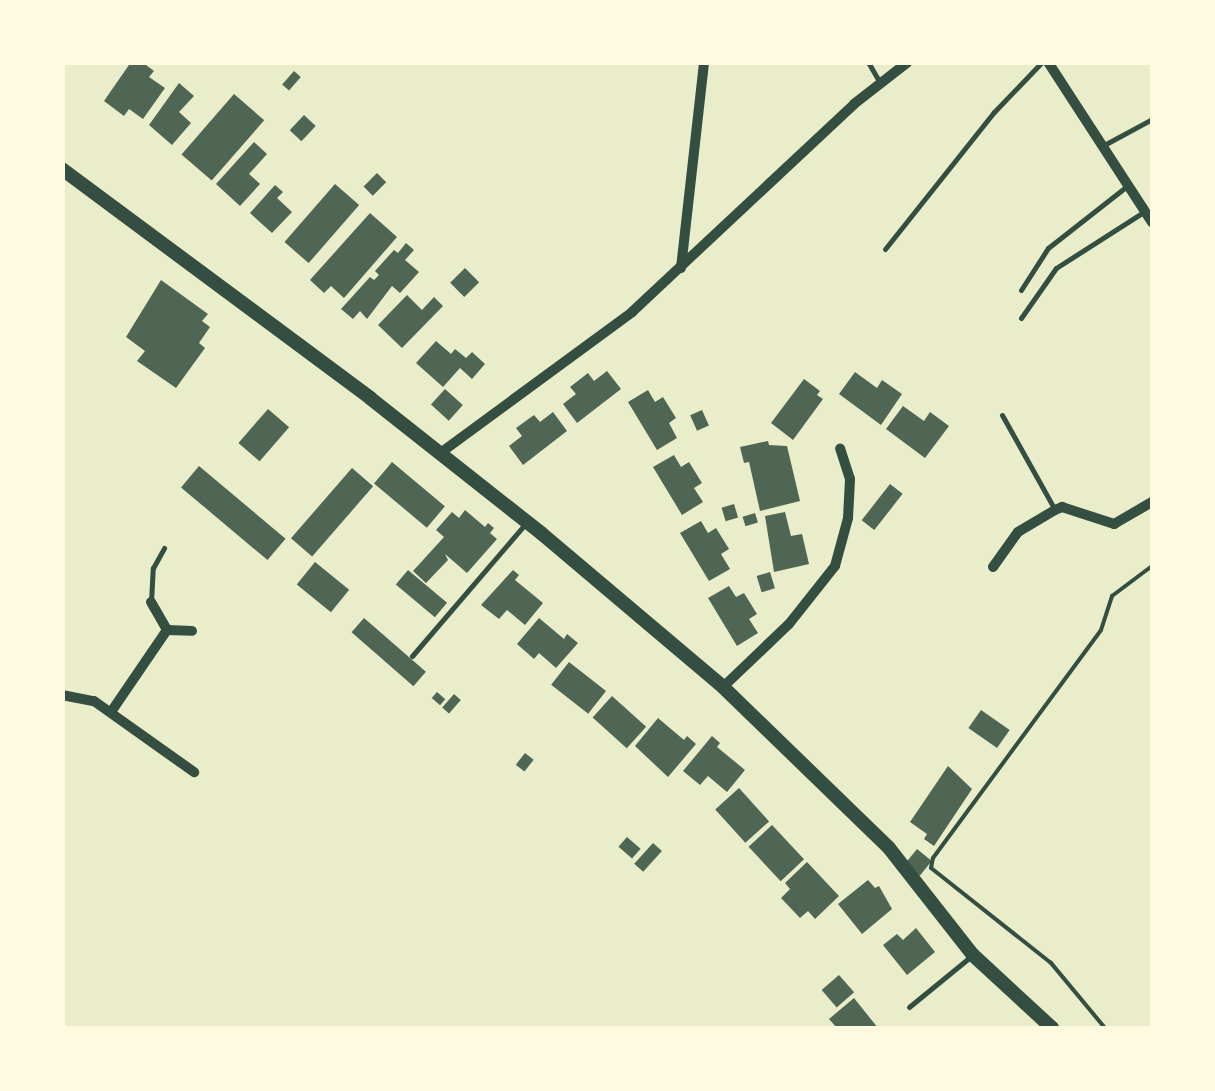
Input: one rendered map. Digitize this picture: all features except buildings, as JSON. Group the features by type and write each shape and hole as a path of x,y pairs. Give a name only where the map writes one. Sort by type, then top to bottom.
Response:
{"street":[{"path":"680,269 704,62"},
{"path":"439,454 609,330 680,269 737,210 908,62"},
{"path":"1045,62 1152,222"},
{"path":"62,170 259,312 527,522 723,688 888,848 973,956 1052,1028"},
{"path":"723,688 789,624 836,566 848,518 850,478 840,449"},
{"path":"993,567 1018,532 1055,510 1062,508 1114,524 1152,502"},
{"path":"151,602 167,630"},
{"path":"167,630 192,631"},
{"path":"111,712 167,630"},
{"path":"62,695 94,701 194,772"}],"lane":[{"path":"868,62 880,84"},
{"path":"886,248 994,112 1045,62"},
{"path":"1104,145 1152,119"},
{"path":"1022,290 1048,248 1130,184"},
{"path":"1021,318 1056,268 1146,210"},
{"path":"1002,415 1055,510"},
{"path":"412,656 527,522"},
{"path":"151,602 153,568 164,548"},
{"path":"909,1007 973,956"}],"path":[{"path":"1105,1028 1051,964 932,868 945,842 1101,630 1112,596 1152,566"}]}
